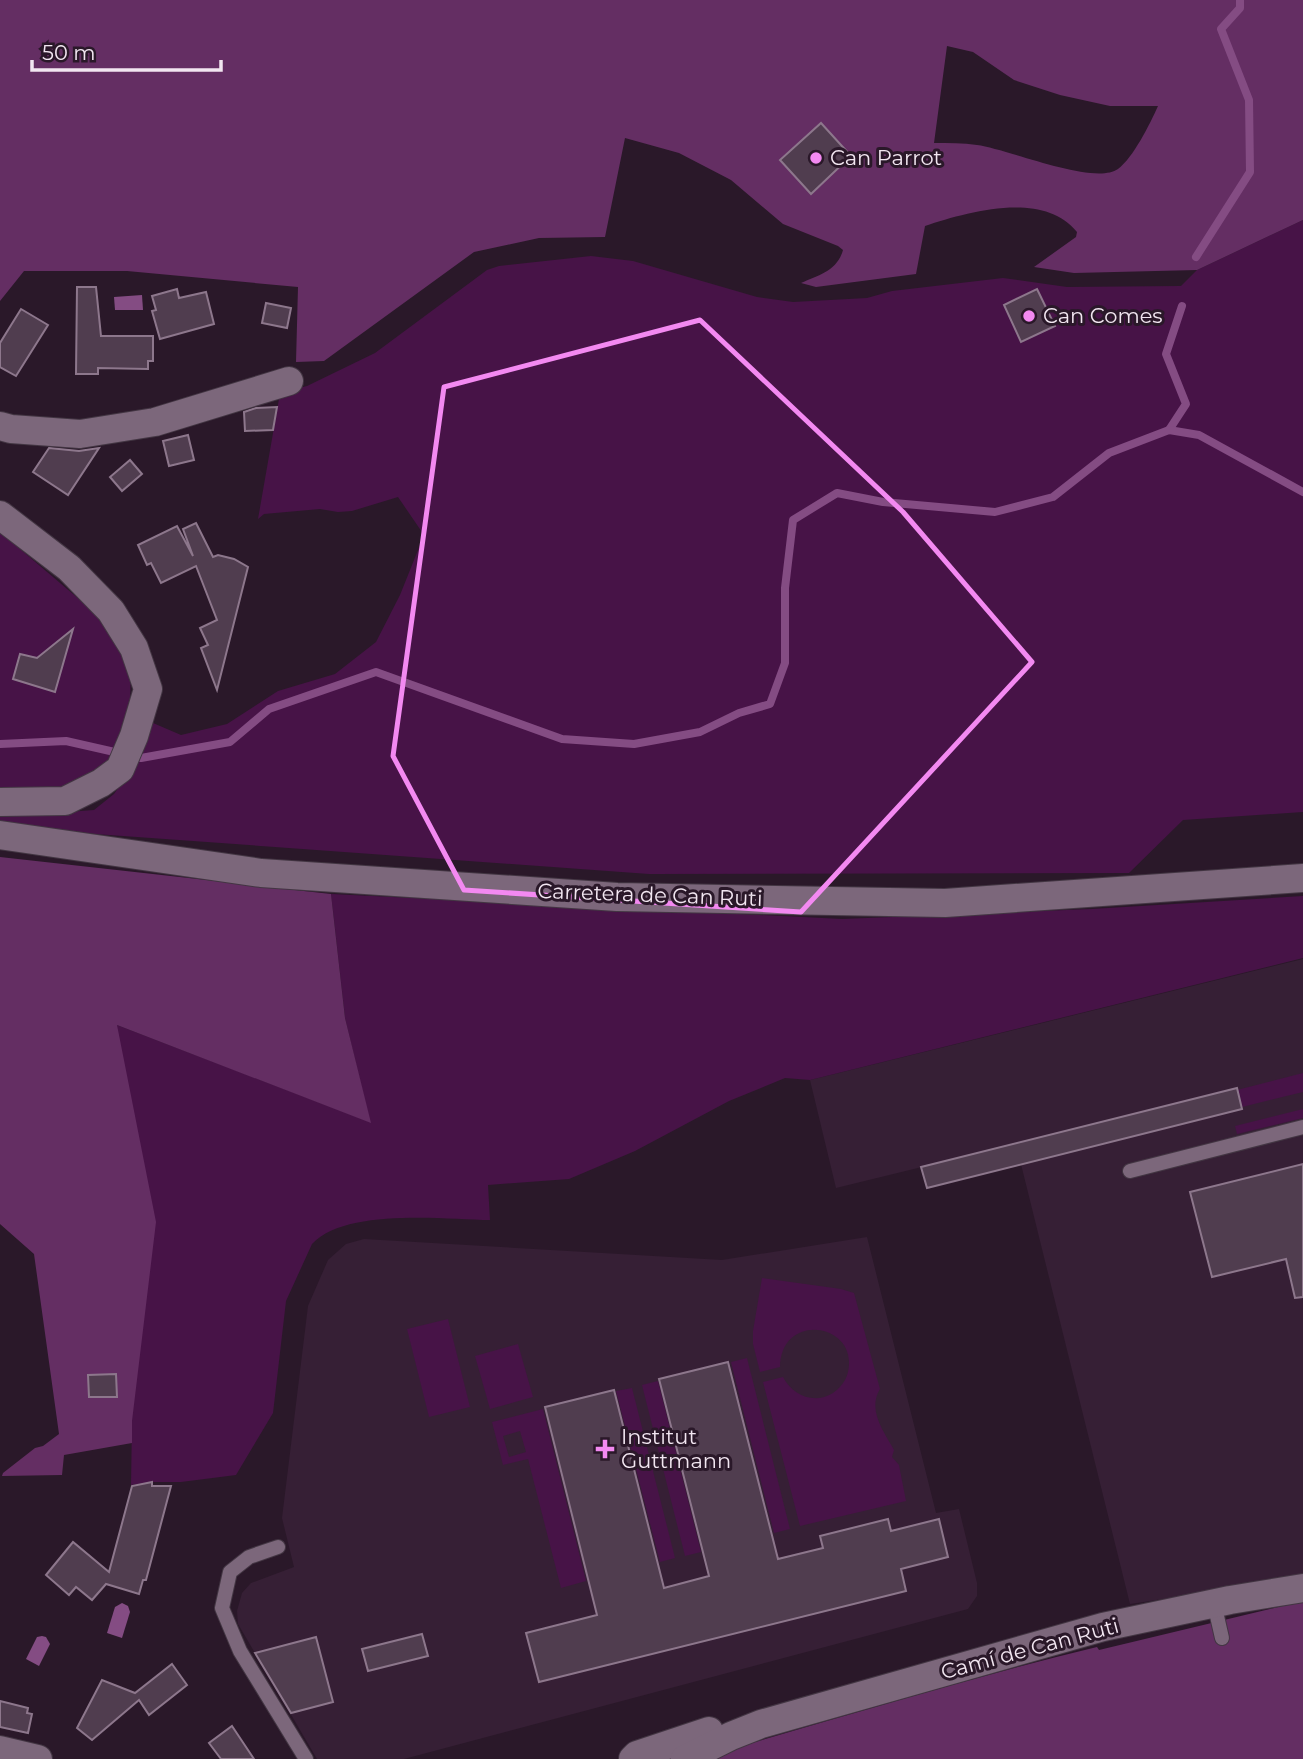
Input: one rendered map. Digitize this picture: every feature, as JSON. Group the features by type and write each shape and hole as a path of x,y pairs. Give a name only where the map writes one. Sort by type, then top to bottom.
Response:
{"street":[{"path":"0,426 80,434 155,422 289,381"},
{"path":"0,515 69,568 111,611 134,648 148,690 134,736 120,769 101,783 65,801 0,802"},
{"name":"Carretera de Can Ruti","path":"0,835 261,873 617,897 945,903 1303,878"},
{"name":"Camí de Can Ruti","path":"685,1759 761,1724 1103,1627 1214,1603 1303,1588"},
{"name":"Camí de Can Ruti","path":"633,1759 709,1731 761,1724"},
{"path":"0,1750 38,1759"}],"lane":[{"path":"1129,1171 1303,1127"},
{"path":"278,1547 249,1557 230,1572 222,1608 240,1651 306,1759"},
{"path":"1214,1603 1222,1638"}],"highlighted area":[{"path":"700,320 903,512 1032,662 801,912 464,890 393,756 444,387"}],"shaded area":[{"path":"0,0 1303,0 1303,220 1197,270 1074,273 1034,267 1076,237 1077,232 1062,219 1045,211 1004,208 962,215 925,226 916,274 816,287 801,283 832,268 843,250 838,246 783,224 731,180 679,153 625,138 605,237 539,238 474,252 324,361 296,362 298,287 127,271 24,271 0,301","holes":["947,46 973,52 1014,80 1060,95 1110,106 1158,106 1146,131 1124,164 1106,173 1071,170 977,145 934,143"]},
{"path":"1303,220 1303,812 1183,820 1129,873 649,874 95,834 0,821 0,817 94,810 114,794 139,758 153,723 181,735 227,724 278,691 335,674 376,642 400,595 424,535 398,497 352,511 320,509 264,514 258,519 280,393 307,386 375,353 487,270 499,266 591,256 633,261 757,297 793,302 867,298 892,291 1003,278 1067,287 1181,286 1197,270"},
{"path":"142,295 143,310 115,310 114,297"},
{"path":"0,532 80,600 116,636 131,666 129,730 113,771 76,790 0,789"},
{"path":"0,857 331,894 345,1018 371,1123 117,1025 156,1222 132,1421 132,1443 64,1455 62,1475 2,1476 35,1448 43,1446 59,1434 34,1254 0,1224"},
{"path":"331,894 842,919 1092,909 1303,896 1303,958 810,1080 785,1078 729,1101 635,1151 569,1179 488,1185 490,1220 370,1220 327,1233 312,1244 286,1301 273,1413 236,1475 131,1485 132,1421 117,1025 370,1122 345,1018"},
{"path":"1303,959 1303,1578 1130,1604 1016,1144 836,1188 810,1080"},
{"path":"1303,1073 1303,1092 1242,1107 1237,1090"},
{"path":"1303,1109 1303,1118 1237,1134 1235,1126"},
{"name":"Institut Guttmann","path":"867,1237 936,1513 959,1509 977,1583 977,1596 968,1609 404,1759 317,1759 238,1624 237,1611 242,1593 251,1583 294,1567 282,1518 308,1306 328,1260 346,1244 364,1239 722,1260"},
{"path":"762,1278 854,1293 880,1389 875,1405 878,1421 894,1450 892,1457 899,1465 906,1501 800,1526 763,1382 783,1377 792,1389 804,1396 826,1396 836,1391 844,1381 848,1372 848,1355 842,1343 832,1334 818,1330 805,1331 793,1337 784,1349 780,1367 760,1372 753,1344 753,1331"},
{"path":"448,1319 470,1407 429,1417 407,1329"},
{"path":"518,1344 533,1397 490,1409 475,1356"},
{"path":"747,1358 790,1529 774,1533 731,1362"},
{"path":"658,1381 701,1552 685,1556 642,1385"},
{"path":"632,1388 675,1558 660,1562 616,1391"},
{"path":"543,1409 586,1581 561,1588 528,1459 503,1465 492,1422","holes":["520,1431 526,1452 509,1457 503,1436"]},
{"path":"1303,1601 1303,1759 706,1759 714,1754 1001,1672 1097,1647 1099,1650"},
{"path":"122,1603 128,1606 130,1612 122,1638 107,1633 115,1607"},
{"path":"37,1637 46,1637 50,1644 39,1666 26,1659"}],"building":[{"name":"Can Parrot","path":"821,123 851,156 811,194 780,160"},
{"path":"77,287 96,287 101,336 153,336 153,361 148,361 148,369 98,368 98,374 76,374"},
{"path":"177,289 179,298 206,292 214,324 160,339 152,311 156,310 152,296"},
{"name":"Can Comes","path":"1037,289 1055,326 1021,342 1004,305"},
{"path":"266,303 291,308 287,328 262,323"},
{"path":"21,309 48,325 16,376 0,367 0,343"},
{"path":"277,407 273,430 245,431 244,412 256,408"},
{"path":"188,435 194,460 169,466 163,441"},
{"path":"49,448 79,451 99,448 68,495 33,472"},
{"path":"130,460 142,474 122,491 110,477"},
{"path":"196,523 213,557 218,555 234,559 248,567 217,690 201,648 208,645 200,628 217,620 196,566 161,583 151,563 147,565 138,545 177,526 193,556 183,529"},
{"path":"73,629 55,692 13,679 20,654 37,658"},
{"path":"1237,1088 1242,1109 927,1188 921,1167"},
{"path":"1303,1164 1303,1297 1295,1298 1286,1259 1212,1277 1190,1192"},
{"path":"728,1362 778,1559 823,1548 820,1536 888,1519 891,1531 939,1519 948,1557 901,1569 906,1591 539,1682 526,1633 597,1615 545,1407 614,1390 664,1588 709,1576 659,1379"},
{"path":"116,1374 117,1397 89,1397 88,1375"},
{"path":"152,1482 152,1486 171,1486 146,1580 143,1580 139,1594 106,1584 92,1600 76,1587 69,1595 46,1575 73,1542 109,1572 132,1486"},
{"path":"422,1634 428,1656 368,1671 362,1649"},
{"path":"316,1637 333,1702 291,1713 255,1653"},
{"path":"172,1664 187,1685 149,1715 139,1700 92,1740 77,1728 102,1680 135,1693"},
{"path":"0,1701 28,1708 27,1713 32,1714 28,1733 0,1727"},
{"path":"232,1726 254,1759 221,1759 209,1743"}],"waterway":[{"path":"1196,257 1250,172 1249,100 1221,29 1240,8 1240,0"},
{"path":"1169,430 1186,404 1166,354 1182,306"},
{"path":"0,744 66,741 141,758 230,742 269,709 376,672 562,739 634,744 700,732 739,713 770,704 785,663 785,588 793,520 837,493 883,502 995,512 1053,497 1109,453 1169,430 1199,435 1303,492"}],"place":[{"name":"Can Parrot","path":"816,158"},
{"name":"Can Comes","path":"1029,316"},
{"name":"Institut Guttmann","path":"605,1449"}]}
